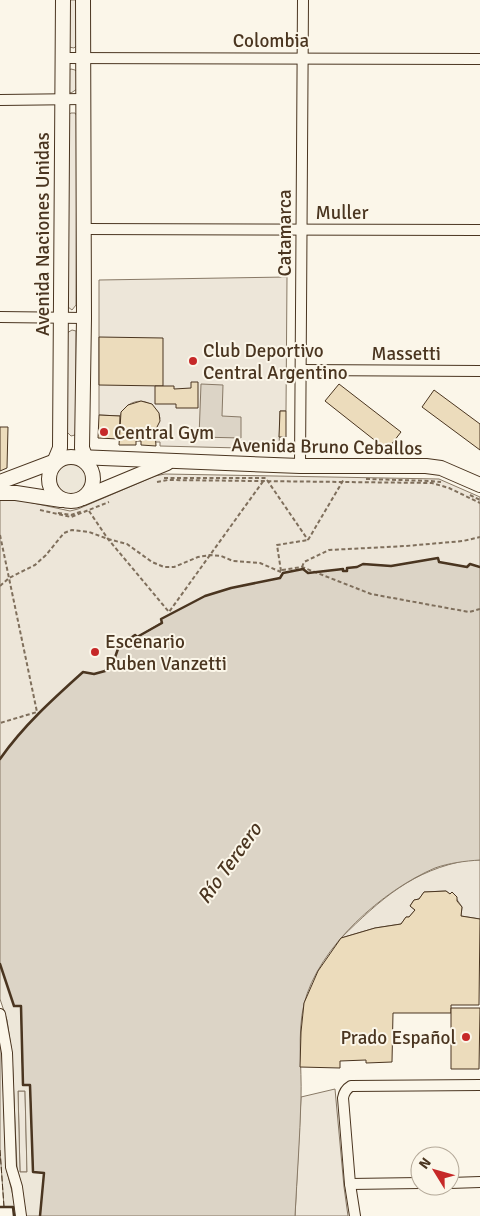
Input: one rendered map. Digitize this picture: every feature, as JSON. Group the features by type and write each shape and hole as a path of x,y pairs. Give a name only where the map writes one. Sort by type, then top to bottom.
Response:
{"main road":[{"name":"Avenida Naciones Unidas","path":"55,463 60,448 63,0"},
{"path":"0,494 21,493 64,500 77,500 86,506 93,479 91,469 83,459 82,448 84,318 83,0"},
{"path":"0,482 70,456 83,459"},
{"name":"Avenida Bruno Ceballos","path":"83,459 300,466 434,467 441,468 480,486"},
{"name":"Avenida Bruno Ceballos","path":"86,506 170,462"},
{"path":"55,463 48,478 54,494 64,500"}],"street":[{"name":"Catamarca","path":"300,466 303,0"},
{"name":"Colombia","path":"62,58 480,58"},
{"path":"0,100 83,99"},
{"name":"Muller","path":"84,229 480,230"},
{"path":"0,317 84,318"},
{"name":"Massetti","path":"301,370 480,371"},
{"path":"0,1014 7,1053 11,1167 17,1187 21,1216"},
{"path":"355,1216 350,1184 344,1093 351,1086 480,1085"},
{"path":"460,1183 480,1182"},
{"path":"350,1184 410,1183"}],"path":[{"path":"86,506 108,539 169,612 266,480"},
{"path":"266,480 308,540"},
{"path":"308,540 343,480"},
{"path":"155,481 343,480 438,482 480,502"},
{"path":"38,509 71,517 86,506 110,499"},
{"path":"86,506 115,499"},
{"path":"0,586 9,578 35,565 64,533 72,530 90,532 127,544 152,562 164,567 174,567 210,554 233,560 260,563 281,572 277,545 308,540"},
{"path":"0,535 37,712 0,723"},
{"path":"302,566 304,562 329,550 406,546 463,541 480,537"},
{"path":"282,570 302,566 371,594 469,612 480,609"}],"shaded area":[{"path":"68,0 77,0 77,45 74,48 69,47"},
{"path":"69,70 77,72 77,89 71,93 67,90"},
{"path":"75,113 77,116 76,305 72,310 68,307 68,115"},
{"name":"Club Deportivo Central Argentino","path":"287,277 286,411 280,411 279,449 160,446 160,442 155,442 155,431 160,418 157,411 147,402 135,402 129,405 120,416 99,415 99,280"},
{"path":"72,330 76,331 76,432 75,435 71,436 67,432 67,333"},
{"path":"71,462 83,467 88,479 83,491 71,496 59,491 54,479 59,467"},
{"path":"165,474 439,479 480,497 480,567 470,564 467,567 439,562 438,558 391,566 363,564 347,568 347,571 342,569 280,578 231,588 205,596 137,637 116,655 113,663 105,671 99,674 87,673 9,746 0,759 0,497 70,511 155,476"},
{"path":"469,860 480,860 480,919 461,916 462,907 452,892 450,894 446,891 424,892 419,899 414,900 410,906 415,910 401,924 375,928 341,938 370,911 399,888 431,871"},
{"path":"0,964 14,1006 21,1006 23,1085 30,1085 33,1172 44,1173 40,1216 26,1216 17,1168 12,1054 7,1020 0,999","holes":["18,1091 25,1091 27,1172 20,1172"]},
{"path":"0,1038 2,1048 6,1167 16,1208 4,1207 0,1150"},
{"path":"335,1089 348,1216 295,1216 301,1097"},
{"path":"18,1091 25,1091 27,1172 20,1172"}],"water":[{"path":"201,384 223,385 222,416 241,417 241,438 199,437"},
{"name":"Río Tercero","path":"438,558 439,562 467,567 470,564 480,567 480,860 457,862 435,868 415,878 374,906 338,942 323,962 312,983 304,1004 301,1027 301,1098 295,1216 40,1216 44,1173 33,1172 30,1085 23,1085 21,1006 14,1006 0,964 0,759 28,724 83,672 94,674 105,671 113,663 119,646 135,635 138,637 162,623 161,619 205,596 231,588 280,578 283,573 303,569 308,573 343,569 347,571 347,568 363,564 391,566"}],"building":[{"path":"99,337 163,338 163,386 99,385"},
{"path":"191,382 198,382 198,408 176,408 176,404 155,404 155,386 174,386 174,389 191,388"},
{"path":"339,384 401,432 387,450 325,401"},
{"path":"434,390 480,424 480,450 422,407"},
{"path":"141,401 152,404 159,413 160,421 155,431 156,446 141,445 141,441 136,441 136,445 119,445 121,412 128,405"},
{"path":"280,411 286,411 286,437 279,437"},
{"path":"99,415 120,416 119,439 98,438"},
{"path":"0,427 8,427 7,468 0,471"},
{"path":"446,891 450,894 452,892 457,897 457,901 462,907 461,916 480,919 479,1005 451,1005 451,1013 393,1013 392,1062 340,1061 340,1068 300,1067 304,1003 318,971 341,938 375,928 401,924 415,910 410,906 414,900 419,899 424,892"},
{"name":"Prado Español","path":"451,1008 480,1008 479,1069 451,1069"}],"fence":[{"path":"0,964 14,1006 21,1006 23,1085 30,1085 33,1172"},
{"path":"0,1150 4,1207"}],"wall":[{"path":"0,759 28,724 83,672 94,674 105,671 113,663 119,646 135,635 137,637 162,623 161,619 205,596 231,588 280,578 283,573 303,569 308,573 343,569 343,571 347,571 347,568 363,564 391,566 438,558 439,562 467,567 470,564 480,567"},
{"path":"0,964 14,1006 21,1006 23,1085 30,1085 33,1172 44,1173 40,1216"},
{"path":"0,1207 13,1207 14,1216"}],"place":[{"name":"Club Deportivo Central Argentino","path":"193,361"},
{"name":"Central Gym","path":"104,432"},
{"name":"Escenario Ruben Vanzetti","path":"95,652"},
{"name":"Prado Español","path":"466,1037"}]}
